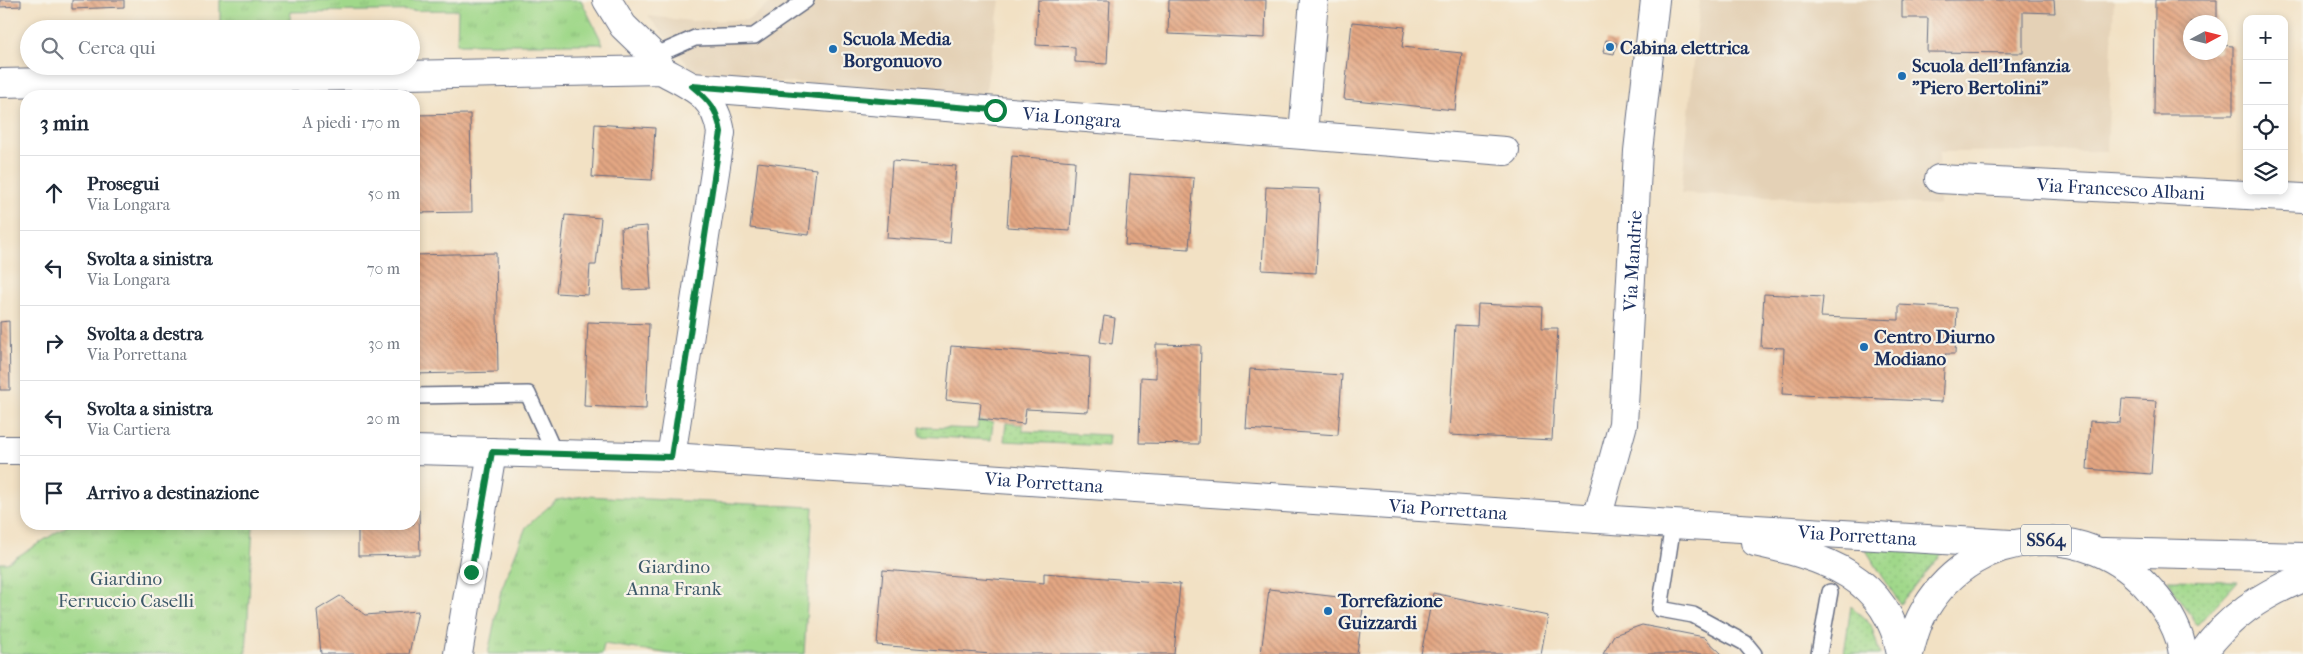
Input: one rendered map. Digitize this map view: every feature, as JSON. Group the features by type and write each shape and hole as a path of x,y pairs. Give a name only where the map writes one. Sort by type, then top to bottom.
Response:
{"street":[{"path":"607,0 623,26 657,63"},
{"path":"1303,134 1314,0"},
{"name":"Via Mandrie","path":"1597,519 1623,424 1638,151 1655,0"},
{"path":"420,70 657,63"},
{"name":"Via Longara","path":"657,63 707,98 718,115 721,132 671,457"},
{"path":"0,83 263,75"},
{"name":"Via Longara","path":"692,86 1505,151"},
{"name":"Via Francesco Albani","path":"1939,179 2303,198"},
{"path":"0,450 20,450"},
{"name":"Via Porrettana","path":"420,450 671,457 1673,524 2011,544"},
{"path":"458,654 492,452"},
{"name":"Via Porrettana","path":"1673,524 1789,550 1837,566 1870,591 1884,607 1897,632 1901,654"},
{"name":"SS64","path":"1909,654 1914,633 1926,608 1942,586 1970,563 2011,544 2042,540 2073,543 2104,552 2303,557"},
{"name":"SS64","path":"2104,552 2138,575 2165,607 2182,645 2183,654"},
{"path":"2202,654 2216,635 2235,615 2252,604 2303,578"}],"lane":[{"path":"657,63 695,38 754,36 806,0"},
{"path":"420,396 528,394 555,454"},
{"path":"1673,524 1660,609 1693,615 1745,643 1754,654"},
{"path":"1820,654 1830,592"}],"shaded area":[{"name":"Scuola Media Borgonuovo","path":"775,0 1000,0 985,96 697,76 648,16 692,21 748,20"},
{"name":"Scuola dell'Infanzia \"Piero Bertolini\"","path":"1700,0 2114,0 2107,151 1939,152 1940,205 1681,193"}],"green space":[{"path":"220,0 581,0 603,44 457,44 458,10 291,12 290,20 220,20"},
{"path":"978,421 993,422 991,440 920,436 920,427 977,429"},
{"path":"1006,423 1023,425 1023,431 1109,435 1108,446 1004,441"},
{"name":"Giardino Anna Frank","path":"585,496 813,507 804,654 671,654 604,644 602,654 488,654 501,590 526,527 556,500"},
{"name":"Giardino Ferruccio Caselli","path":"60,530 253,530 246,654 0,654 0,563 7,563"},
{"path":"1864,547 1945,550 1900,604"},
{"path":"2168,580 2238,581 2197,625"},
{"path":"1851,606 1871,625 1880,654 1844,654"}],"building":[{"path":"0,0 21,0 21,6 0,7"},
{"path":"72,0 124,0 124,7 72,9"},
{"path":"1038,0 1110,0 1107,64 1075,62 1075,47 1036,45"},
{"path":"1169,0 1266,0 1265,38 1168,34"},
{"path":"1902,0 2054,0 2055,13 2023,12 2023,53 1927,52 1928,18 1902,18"},
{"path":"2155,0 2217,0 2217,15 2183,15 2183,60 2228,60 2228,46 2233,46 2233,115 2154,115"},
{"path":"1352,22 1405,27 1402,47 1462,53 1455,110 1344,99"},
{"name":"Cabina elettrica","path":"1606,40 1617,43 1614,54 1603,52"},
{"path":"470,114 472,212 420,213 420,115"},
{"path":"595,124 655,128 652,180 592,177"},
{"path":"1012,156 1075,161 1070,231 1007,227"},
{"path":"892,161 956,166 950,243 887,238"},
{"path":"758,162 816,169 809,235 750,228"},
{"path":"1130,174 1194,178 1189,249 1125,245"},
{"path":"1266,187 1320,189 1316,273 1262,270"},
{"path":"565,215 601,218 596,265 590,265 588,295 556,293"},
{"path":"647,226 651,289 624,290 621,228"},
{"path":"496,253 498,372 420,374 420,255"},
{"name":"Centro Diurno Modiano","path":"1764,294 1823,297 1821,317 1899,320 1899,305 1957,308 1955,354 1945,354 1942,402 1782,394 1784,348 1761,347"},
{"path":"1478,304 1543,307 1542,328 1558,328 1552,440 1449,435 1455,325 1477,326"},
{"path":"1104,316 1115,318 1112,344 1100,342"},
{"path":"9,321 10,390 0,390 0,322"},
{"path":"588,322 649,324 646,409 584,406"},
{"path":"1156,344 1201,345 1199,444 1139,443 1141,377 1156,378"},
{"path":"951,346 1090,356 1088,412 1026,409 1024,424 979,419 981,403 946,400"},
{"path":"1250,369 1342,375 1338,435 1246,429"},
{"path":"2122,399 2156,401 2151,474 2087,469 2090,421 2120,423"},
{"path":"358,530 419,530 420,555 358,556"},
{"path":"883,570 1044,583 1044,573 1180,584 1174,654 991,654 877,645"},
{"path":"1269,589 1364,600 1357,654 1261,654"},
{"path":"1433,593 1548,616 1541,654 1421,654"},
{"path":"340,596 365,615 418,611 409,654 321,654 317,610"},
{"path":"1642,625 1704,637 1722,654 1603,654 1614,635"}],"place":[{"name":"Cabina elettrica","path":"1610,47"},
{"name":"Scuola Media Borgonuovo","path":"833,49"},
{"name":"Scuola dell'Infanzia \"Piero Bertolini\"","path":"1902,76"},
{"name":"Centro Diurno Modiano","path":"1864,347"},
{"name":"Torrefazione Guizzardi","path":"1328,611"}],"route":[{"path":"471,572 492,452 671,457 721,132 718,115 707,98 692,86 995,110"}]}
